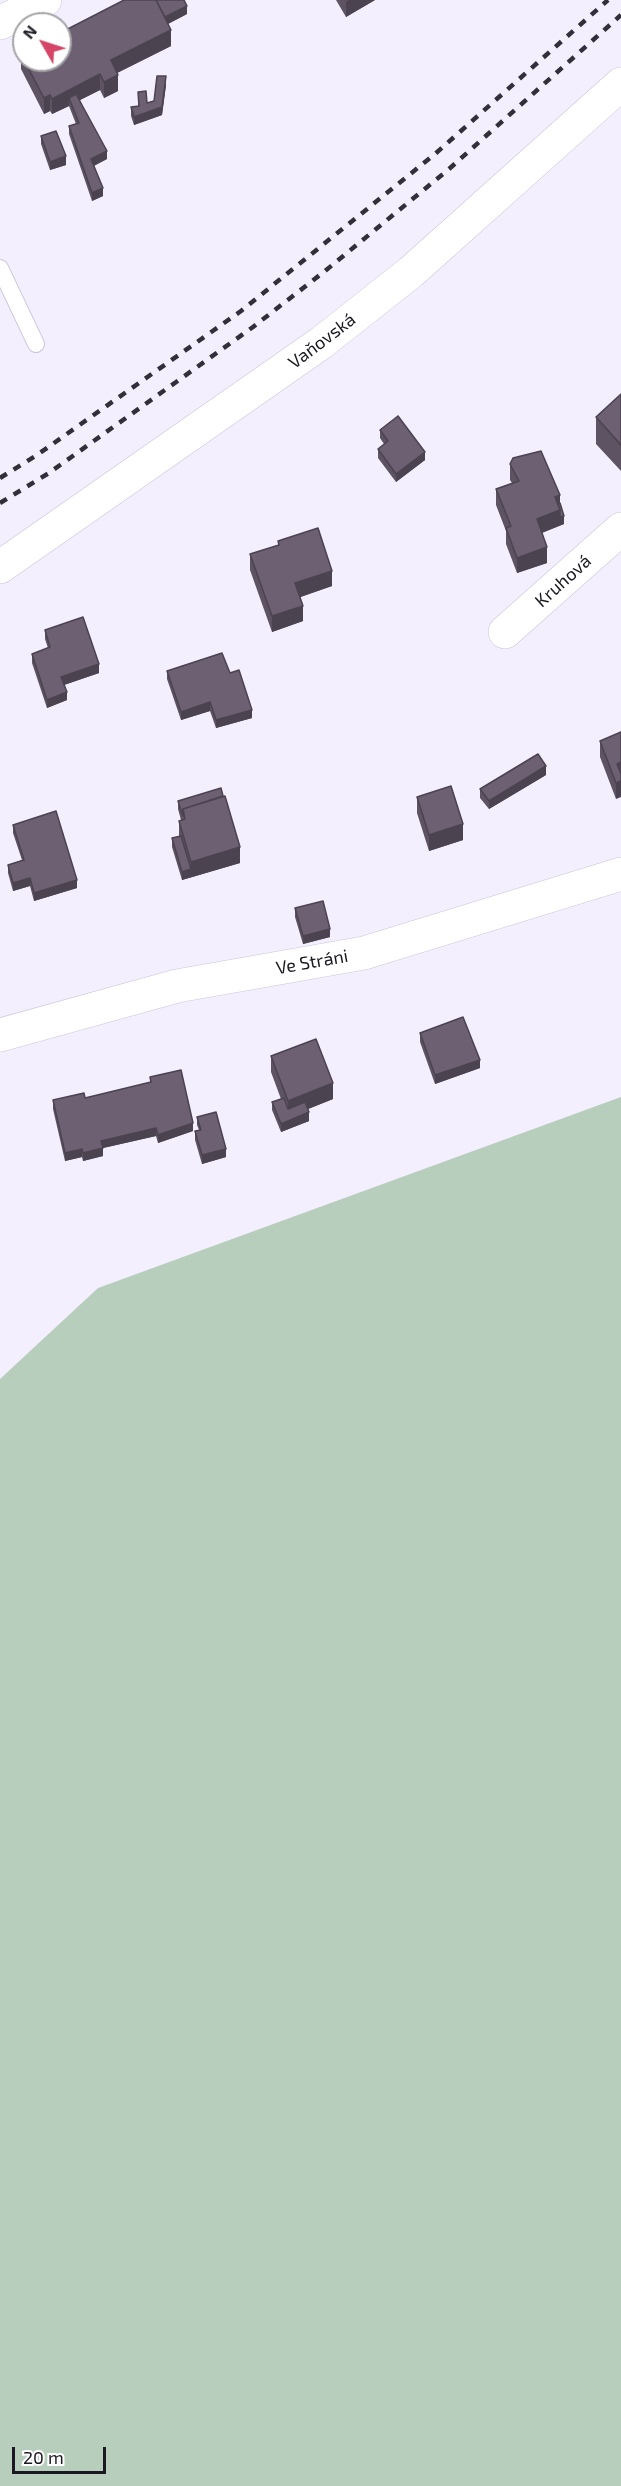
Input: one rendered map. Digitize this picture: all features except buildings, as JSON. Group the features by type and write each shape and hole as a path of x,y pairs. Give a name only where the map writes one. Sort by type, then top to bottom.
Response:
{"street":[{"path":"0,23 45,0"},
{"name":"Vaňovská","path":"0,567 321,343 411,272 621,84"},
{"name":"Kruhová","path":"505,632 621,529"},
{"name":"Ve Stráni","path":"0,1035 177,986 364,953 621,874"}],"lane":[{"path":"0,268 36,344"}],"green space":[{"path":"621,1097 621,2486 0,2486 0,1379 98,1288"}],"railway":[{"path":"0,478 37,455 241,311 435,154 608,0"},
{"path":"0,503 49,473 253,327 325,271 449,169 621,15"}]}
